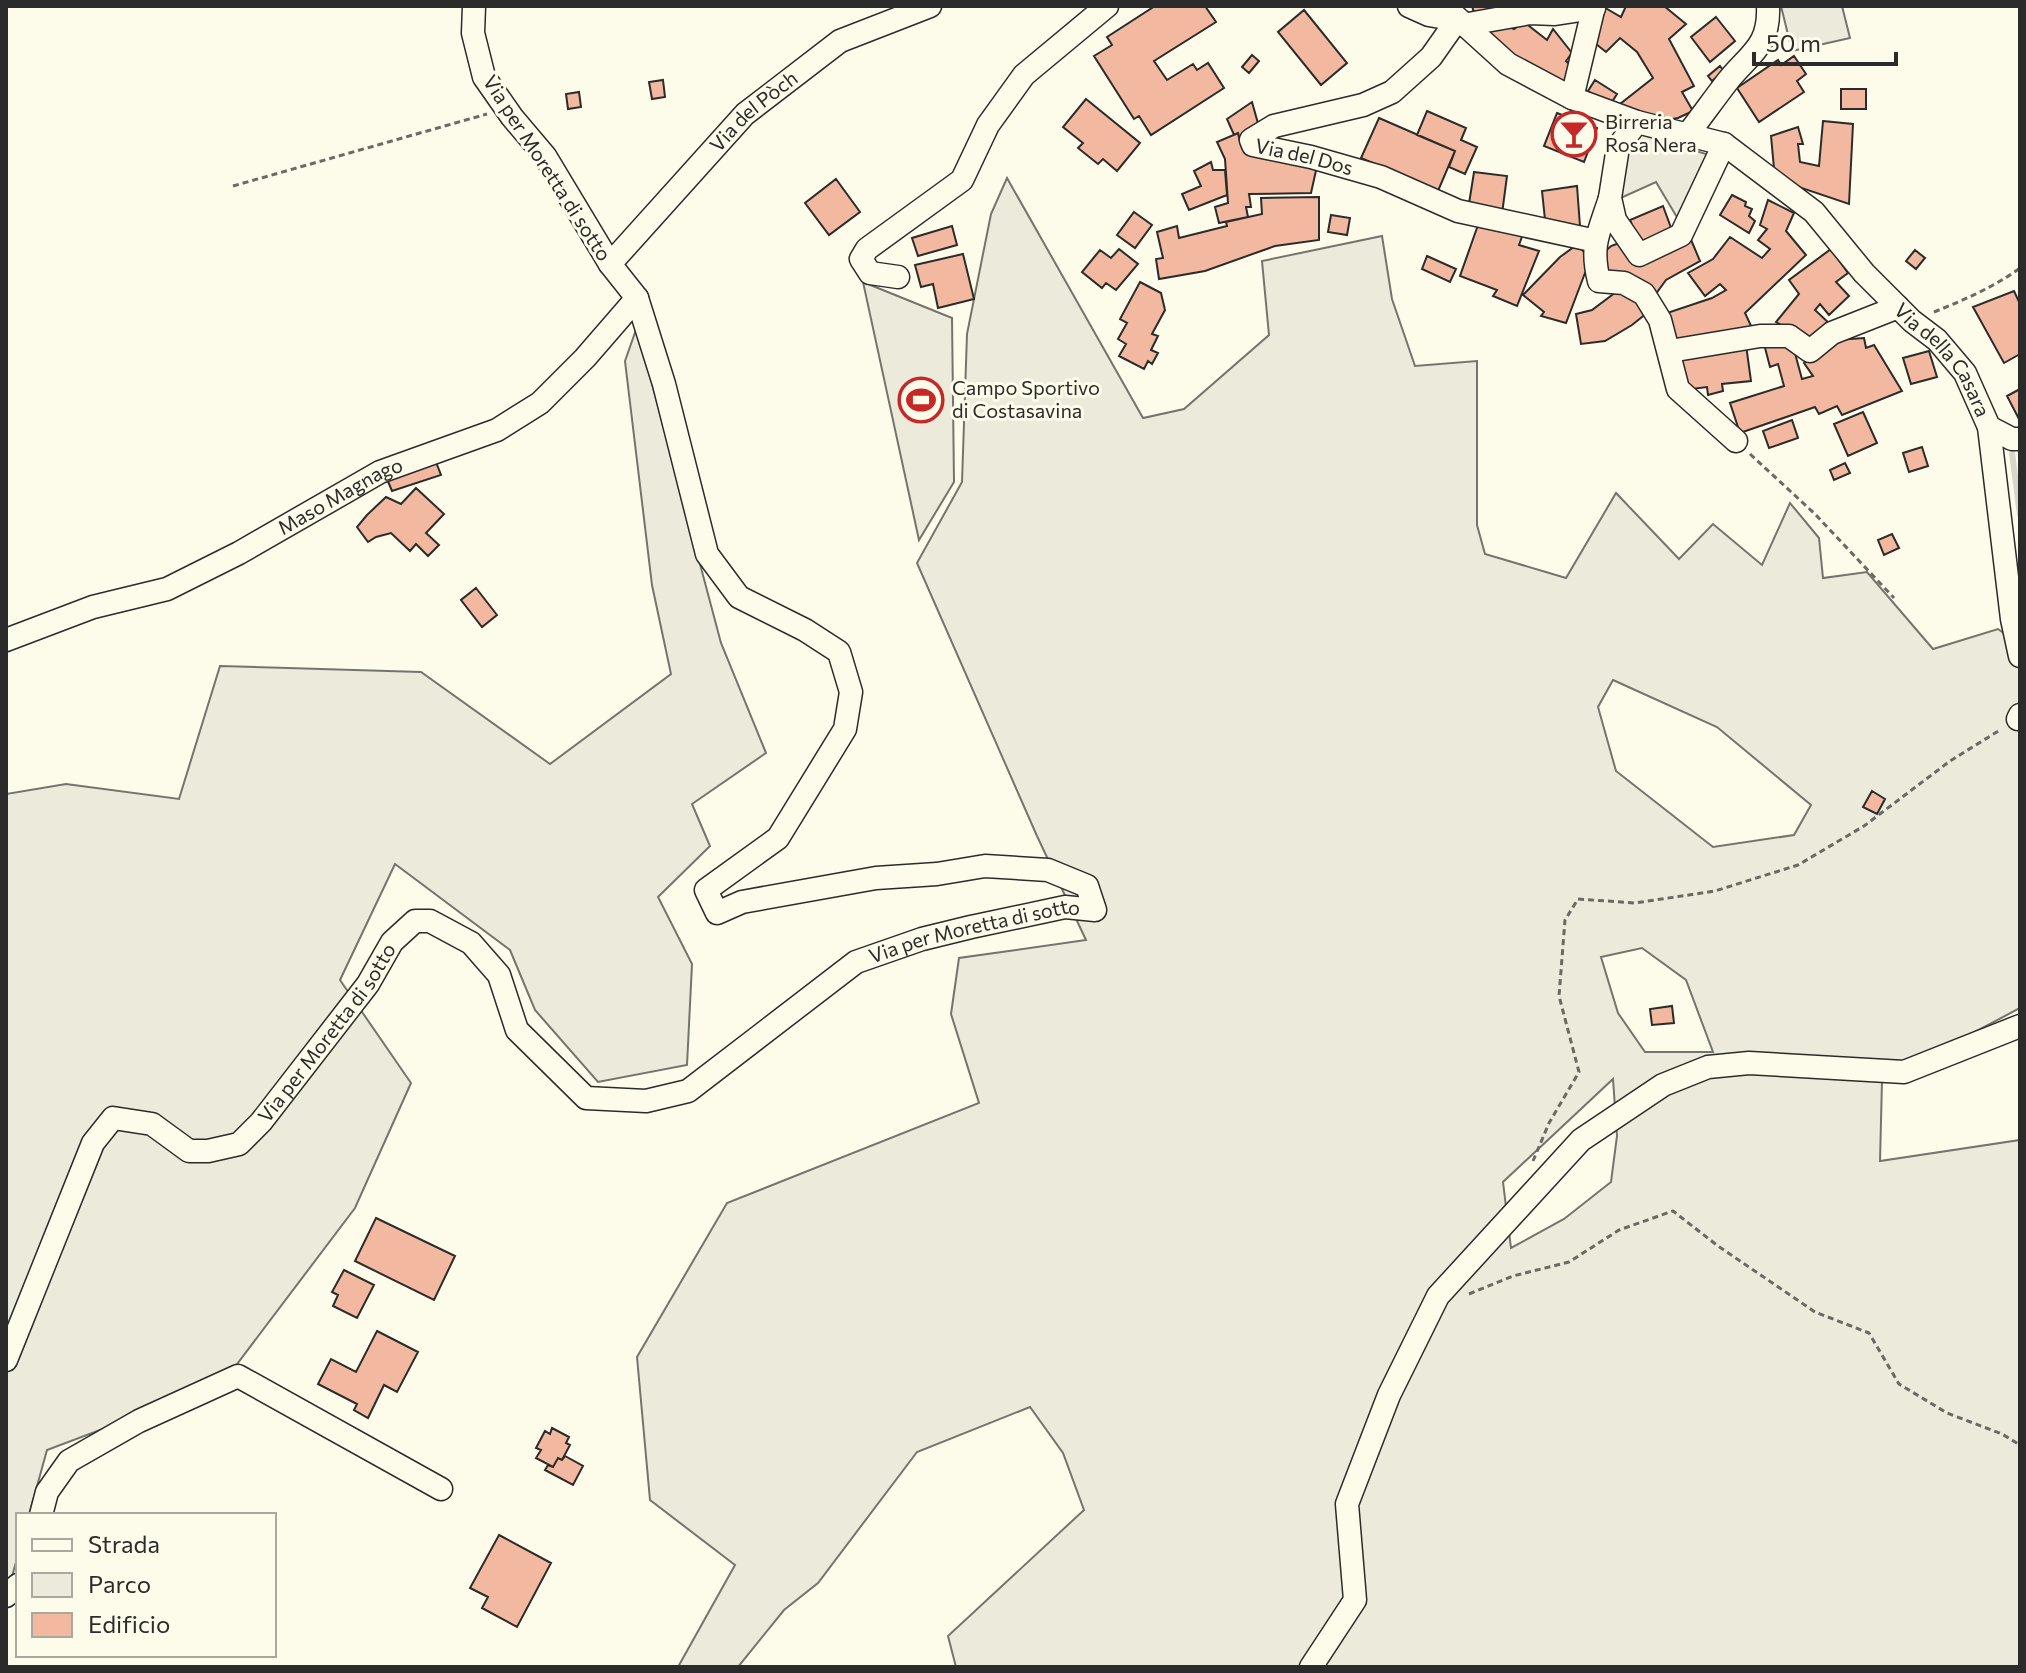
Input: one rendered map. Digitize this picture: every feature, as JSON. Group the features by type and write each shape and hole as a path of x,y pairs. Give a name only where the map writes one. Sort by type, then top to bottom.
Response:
{"street":[{"name":"Via per Moretta di sotto","path":"6,1360 93,1143 113,1118 152,1124 189,1151 208,1151 239,1144 261,1122 368,984 392,942 415,921 430,921 471,943 499,975 517,1030 586,1098 646,1101 688,1091 856,962 922,939 971,927 1065,907 1095,910 1087,886 1048,870 985,866 937,874 876,878 742,902 717,913 706,890 778,838 845,729 851,692 839,652 805,630 739,597 707,554 668,399 637,298 610,264 545,156 484,77 473,33 474,6"},
{"name":"Via del Pòch","path":"610,264 745,114 840,41 930,6"},
{"path":"898,277 870,273 861,259 867,249 962,180 988,125 1024,75 1107,6"},
{"path":"1409,6 1429,15 1555,14 1594,7 1572,98"},
{"path":"1688,134 1730,79 1755,54 1768,28 1768,6"},
{"path":"1452,14 1508,64 1572,98 1637,122 1724,144 1681,235 1639,255 1615,220 1610,198"},
{"name":"Via del Dos","path":"1452,14 1431,57 1392,92 1363,105 1274,126 1251,140 1253,145 1311,157 1381,177 1458,211 1596,241"},
{"path":"1637,122 1618,147 1610,198 1596,241 1594,258 1599,281 1624,283 1644,294 1660,320 1678,389 1736,441"},
{"name":"Via della Casara","path":"1724,144 1814,212 1864,273 1905,314 1937,340 1965,373 1989,427 2012,439 2020,439"},
{"name":"Maso Magnago","path":"6,640 93,607 167,589 239,553 380,472 497,430 540,403 585,358 637,298"},
{"path":"1670,351 1760,336 1789,336 1810,351 1832,333 1905,314"},
{"path":"1989,427 2012,619 2020,656"},
{"path":"1311,1667 1355,1600 1347,1504 1389,1395 1438,1296 1581,1140 1663,1085 1708,1067 1749,1063 1904,1072 2020,1026"},
{"path":"42,1513 47,1492 69,1461 139,1421 238,1376 441,1489"}],"path":[{"path":"233,186 506,109"},
{"path":"1905,314 1966,299 2020,268"},
{"path":"1736,441 1815,514 1894,598"},
{"path":"1532,1161 1549,1123 1579,1072 1559,996 1565,920 1578,899 1635,903 1715,891 1798,865 1864,826 1950,761 2019,717"},
{"path":"1432,1309 1513,1276 1569,1262 1619,1230 1673,1211 1718,1246 1815,1312 1869,1333 1899,1384 1947,1413 2002,1434 2020,1445"}],"green space":[{"path":"1781,6 1842,6 1850,38 1792,51"},
{"path":"1630,131 1716,157 1681,224 1656,182 1614,201"},
{"path":"1007,178 1143,418 1184,409 1269,335 1262,261 1382,236 1392,299 1415,366 1477,361 1477,525 1485,554 1566,578 1616,493 1679,559 1713,524 1762,565 1790,503 1819,538 1823,578 1867,572 1933,649 1998,629 2020,645 2020,1008 1882,1081 1880,1161 2020,1140 2020,1667 956,1667 948,1636 1084,1510 1063,1453 1030,1407 917,1452 818,1583 784,1610 738,1667 678,1667 735,1565 650,1500 637,1357 727,1203 979,1103 951,1014 959,958 1086,940 917,563 962,482 967,334 991,214","holes":["1613,680 1717,727 1811,805 1794,835 1713,847 1616,771 1598,707","1642,948 1686,980 1713,1052 1645,1052 1618,1013 1601,957","1613,1079 1617,1136 1611,1182 1564,1219 1511,1248 1503,1182"]},
{"name":"Campo Sportivo di Costasavina","path":"863,282 952,318 954,482 919,540"},
{"path":"637,327 721,643 766,753 692,804 710,846 658,897 692,964 687,1065 598,1082 535,1010 510,950 395,864 340,980 411,1083 355,1208 222,1384 47,1450 30,1513 16,1513 16,1562 6,1598 6,794 66,784 179,799 220,666 421,672 550,764 671,674 652,585 625,361"}],"building":[{"path":"1155,6 1205,6 1216,22 1154,61 1167,80 1193,64 1197,70 1208,63 1224,88 1151,135 1139,116 1134,119 1094,56 1112,45 1107,37"},
{"path":"1472,6 1500,6 1501,10 1475,16"},
{"path":"1602,6 1621,17 1626,6 1664,6 1686,24 1669,39 1694,86 1682,92 1693,111 1678,118 1653,122 1615,108 1653,78 1637,52 1620,38 1606,52 1591,40"},
{"path":"1304,10 1347,63 1321,85 1278,32"},
{"path":"1716,17 1735,41 1710,62 1691,37"},
{"path":"1496,21 1514,29 1524,22 1547,40 1553,29 1572,53 1566,61 1575,69 1565,89 1519,57 1516,61 1479,31"},
{"path":"1252,55 1259,61 1249,73 1242,67"},
{"path":"1794,56 1806,74 1797,81 1804,92 1759,122 1737,88 1778,60 1781,65"},
{"path":"1720,66 1724,71 1712,81 1708,76"},
{"path":"663,80 665,97 652,99 649,82"},
{"path":"1595,80 1617,94 1610,105 1588,91"},
{"path":"1841,89 1866,89 1866,109 1841,109"},
{"path":"579,92 581,107 568,109 566,94"},
{"path":"1086,99 1140,143 1117,171 1103,159 1098,164 1078,148 1083,143 1063,127"},
{"path":"1252,102 1259,127 1240,142 1238,133 1234,135 1227,119"},
{"path":"1427,111 1466,128 1461,140 1477,147 1465,174 1449,167 1455,151 1417,135"},
{"path":"1557,113 1597,128 1584,162 1544,146"},
{"path":"1379,118 1455,151 1438,191 1361,158"},
{"path":"1823,121 1853,124 1849,204 1775,179 1771,136 1798,127 1803,144 1798,144 1800,162 1819,166"},
{"path":"1238,133 1243,150 1317,166 1311,193 1249,194 1251,207 1246,207 1248,217 1219,223 1215,207 1228,203 1225,159 1217,142"},
{"path":"1211,162 1213,170 1225,170 1227,195 1189,210 1182,194 1201,186 1194,171"},
{"path":"1474,172 1507,176 1502,214 1468,210"},
{"path":"836,179 860,212 829,235 805,203"},
{"path":"1577,186 1580,226 1546,229 1542,191"},
{"path":"1732,195 1752,209 1749,216 1755,221 1749,233 1720,215"},
{"path":"1319,197 1319,240 1275,246 1205,271 1159,279 1156,259 1163,258 1157,232 1177,226 1179,238 1227,226 1226,222 1262,214 1261,198"},
{"path":"1768,200 1794,213 1786,231 1806,255 1745,313 1753,330 1680,345 1664,314 1712,298 1726,290 1720,284 1705,296 1688,273 1713,259 1730,237 1762,258 1770,249 1758,240 1767,229 1760,225"},
{"path":"1663,206 1674,236 1642,249 1630,220"},
{"path":"1134,212 1152,225 1135,248 1117,235"},
{"path":"1331,215 1350,218 1347,235 1328,232"},
{"path":"1478,225 1524,231 1519,245 1539,251 1517,306 1493,296 1497,290 1460,276"},
{"path":"952,226 957,245 918,256 912,238"},
{"path":"1689,235 1700,261 1666,280 1655,295 1607,274 1599,257 1611,246 1622,242 1640,261"},
{"path":"1578,244 1594,266 1585,273 1566,323 1541,316 1544,312 1523,295 1560,257"},
{"path":"1119,249 1138,264 1116,290 1106,283 1102,288 1082,272 1100,250 1111,258"},
{"path":"1831,249 1848,273 1836,282 1849,296 1829,315 1820,304 1815,310 1832,326 1813,344 1776,322 1799,294 1789,280"},
{"path":"1915,250 1925,258 1916,269 1906,261"},
{"path":"963,254 974,299 938,308 933,284 921,287 915,265"},
{"path":"1427,256 1456,269 1450,282 1422,269"},
{"path":"1140,282 1161,293 1165,310 1152,334 1158,336 1151,350 1158,353 1152,364 1148,361 1144,369 1119,356 1126,344 1118,339 1127,323 1120,319"},
{"path":"1624,286 1652,309 1605,341 1581,344 1576,314 1592,310"},
{"path":"2014,291 2020,304 2020,354 2004,363 1973,307"},
{"path":"1864,338 1866,348 1874,345 1902,391 1842,415 1837,406 1819,414 1815,407 1740,433 1730,403 1784,386 1778,364 1770,367 1763,340 1793,346 1802,379 1813,376 1804,363 1837,340"},
{"path":"1746,345 1751,381 1722,384 1723,391 1708,395 1707,387 1684,390 1677,356"},
{"path":"1929,351 1937,377 1911,384 1903,358"},
{"path":"2020,389 2020,421 2007,396"},
{"path":"1863,412 1877,443 1848,456 1834,424"},
{"path":"1792,420 1798,438 1769,448 1763,431"},
{"path":"1922,447 1928,466 1909,472 1903,453"},
{"path":"436,462 441,475 392,491 387,479"},
{"path":"1845,463 1850,473 1834,480 1830,470"},
{"path":"416,488 444,514 426,533 439,545 428,556 416,544 410,551 391,533 368,542 357,527 367,515 386,497 401,504"},
{"path":"1892,534 1899,548 1884,555 1878,540"},
{"path":"476,588 497,615 482,627 461,600"},
{"path":"1872,791 1885,799 1877,814 1863,807"},
{"path":"1672,1006 1674,1023 1652,1025 1650,1009"},
{"path":"376,1218 455,1256 434,1300 355,1261"},
{"path":"344,1270 374,1285 357,1318 333,1306 338,1295 332,1292"},
{"path":"377,1331 418,1352 397,1392 384,1385 368,1418 354,1410 357,1404 318,1384 331,1359 356,1372"},
{"path":"552,1428 569,1437 566,1443 570,1445 562,1460 558,1458 553,1467 536,1458 541,1450 536,1448 545,1431 550,1434"},
{"path":"565,1456 583,1466 573,1485 545,1470"},
{"path":"499,1535 551,1563 517,1627 482,1608 488,1597 470,1588"}],"waterway":[{"path":"2012,453 2020,515"}],"place":[{"name":"Birreria Rosa Nera","path":"1574,134"},
{"name":"Campo Sportivo di Costasavina","path":"921,400"}]}
